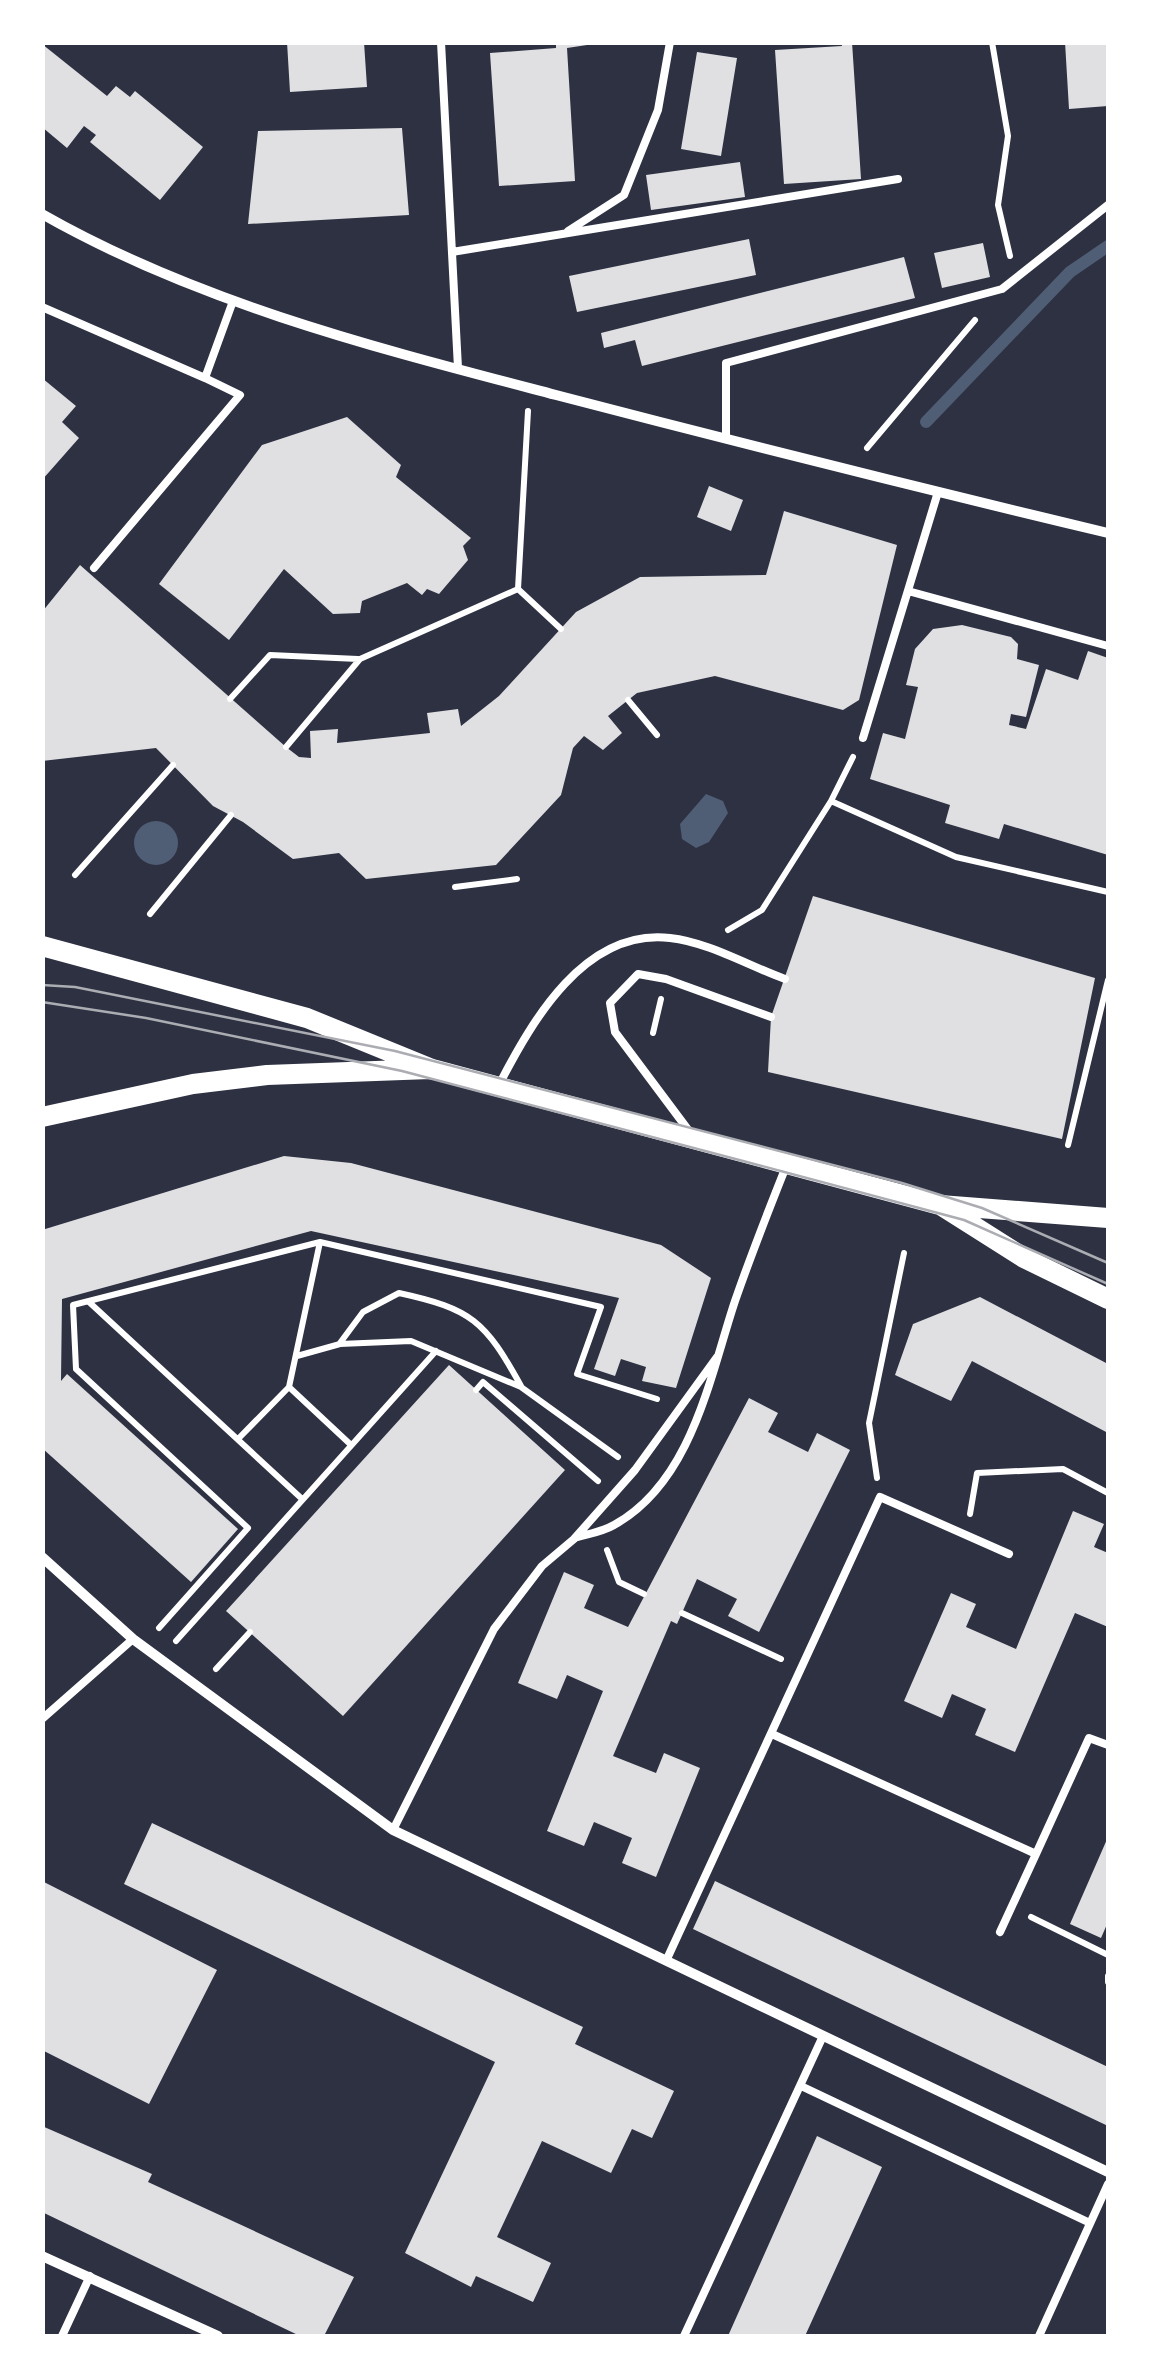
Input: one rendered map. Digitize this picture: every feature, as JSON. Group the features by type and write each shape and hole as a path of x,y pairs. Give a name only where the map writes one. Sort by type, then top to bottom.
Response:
{"main road":[{"path":"42,946 307,1018 432,1069 940,1205 1108,1218"},
{"path":"42,1117 193,1084 267,1075 432,1069"},
{"path":"940,1205 1024,1258 1108,1299"}],"street":[{"path":"42,214 117,256 233,301 530,388 1108,533"},
{"path":"42,1557 132,1638 393,1830 1108,2172"},
{"path":"42,2256 218,2336"}],"lane":[{"path":"441,42 458,368"},
{"path":"564,234 624,196 658,110 670,42"},
{"path":"452,252 898,179"},
{"path":"726,439 726,363 1002,289 1108,205"},
{"path":"205,378 233,301"},
{"path":"42,306 240,394 94,568"},
{"path":"862,738 938,492"},
{"path":"908,591 1108,646"},
{"path":"498,1087 536,1014 586,963 635,941 679,939 785,980"},
{"path":"695,1138 615,1032 610,1003 620,988 638,974 666,979 771,1016"},
{"path":"393,1830 494,1629 542,1566 574,1539 635,1470 716,1356 788,1162"},
{"path":"574,1539 614,1526 648,1496 676,1462 714,1378 716,1356"},
{"path":"666,1961 880,1497 1009,1554"},
{"path":"42,1719 132,1638"},
{"path":"772,1734 1036,1854"},
{"path":"1000,1932 1089,1738 1108,1745"},
{"path":"684,2336 823,2036"},
{"path":"800,2086 1090,2223"},
{"path":"1040,2336 1108,2184"},
{"path":"62,2336 90,2276"}],"path":[{"path":"992,42 1008,136 998,205 1016,281"},
{"path":"848,470 1002,289"},
{"path":"530,388 518,589 560,629"},
{"path":"286,747 360,660 518,589"},
{"path":"230,698 270,655 360,660"},
{"path":"628,700 657,735"},
{"path":"679,939 727,931 762,910 831,801 862,738"},
{"path":"75,875 172,765"},
{"path":"831,801 956,857 1108,892"},
{"path":"150,914 231,815"},
{"path":"455,887 517,879"},
{"path":"653,1033 666,979"},
{"path":"1068,1145 1108,980"},
{"path":"238,1440 289,1387 320,1242"},
{"path":"158,1628 248,1528 76,1369 73,1305 320,1242 600,1307 577,1374 682,1408"},
{"path":"880,1497 869,1423 904,1253"},
{"path":"340,1344 362,1312 399,1293 449,1304 492,1334 521,1387"},
{"path":"88,1302 301,1498"},
{"path":"298,1356 340,1344 411,1342 521,1387 635,1470"},
{"path":"175,1642 436,1351"},
{"path":"476,1390 483,1382 598,1482"},
{"path":"289,1387 350,1444"},
{"path":"972,1510 978,1473 1063,1469 1108,1493"},
{"path":"599,1530 619,1582 644,1594"},
{"path":"682,1613 801,1668"},
{"path":"215,1670 250,1632"},
{"path":"1012,1907 1108,1956"}],"water":[{"path":"706,794 723,801 728,813 709,842 696,848 682,839 680,824"},
{"path":"156,821 171,828 178,843 171,858 156,865 141,858 134,843 141,828"}],"building":[{"path":"287,42 364,42 367,87 290,92"},
{"path":"556,42 607,42 567,48 575,181 499,186 490,53 556,48"},
{"path":"841,42 852,42 861,179 784,184 775,50 842,46"},
{"path":"1065,42 1108,42 1108,106 1069,109"},
{"path":"42,44 107,96 116,86 130,97 135,91 203,147 160,200 90,142 96,135 84,126 67,148 42,127"},
{"path":"697,52 737,58 721,156 681,149"},
{"path":"402,128 409,215 248,224 258,131"},
{"path":"740,162 745,197 651,210 646,175"},
{"path":"749,239 756,275 577,312 569,276"},
{"path":"983,243 990,277 942,288 934,253"},
{"path":"904,257 915,298 642,366 635,340 604,348 601,333"},
{"path":"42,378 76,406 62,422 79,438 42,480"},
{"path":"347,417 401,465 396,477 471,538 463,546 468,560 439,594 427,589 422,595 407,583 362,601 360,613 333,614 284,569 229,640 159,584 262,445"},
{"path":"709,486 743,500 731,531 697,517"},
{"path":"784,511 897,545 859,700 843,710 715,676 637,693 608,716 622,733 603,750 584,736 573,748 561,795 496,865 366,879 339,853 293,859 243,822 213,806 156,748 42,761 42,612 80,565 286,747 299,757 311,758 310,731 338,729 337,743 430,733 427,713 458,709 461,726 499,696 576,612 640,577 766,575"},
{"path":"962,625 1011,637 1018,644 1017,659 1039,665 1026,717 1011,714 1009,725 1026,729 1046,669 1078,680 1088,651 1108,658 1108,855 1004,824 999,839 945,823 950,805 870,779 883,733 905,739 918,687 906,685 915,649 933,629"},
{"path":"813,896 1095,978 1062,1139 768,1072 771,1017"},
{"path":"284,1156 351,1163 661,1245 711,1278 676,1388 642,1381 646,1367 621,1359 615,1376 594,1369 619,1298 311,1231 62,1299 61,1381 67,1374 238,1529 191,1582 42,1448 42,1230"},
{"path":"980,1297 1108,1364 1108,1433 972,1361 951,1401 895,1375 913,1324"},
{"path":"449,1365 565,1470 343,1716 226,1611"},
{"path":"749,1398 778,1413 768,1432 808,1452 817,1433 850,1450 759,1632 728,1616 737,1599 697,1579 677,1624 671,1621 613,1756 656,1773 664,1753 700,1768 656,1877 622,1863 632,1838 594,1822 584,1846 547,1831 603,1691 567,1675 557,1699 518,1683 564,1572 594,1585 584,1608 628,1627"},
{"path":"1073,1511 1104,1524 1094,1547 1108,1553 1108,1627 1075,1613 1015,1752 975,1735 986,1709 952,1694 942,1718 904,1701 951,1593 976,1604 966,1627 1016,1649"},
{"path":"152,1823 583,2027 575,2044 674,2091 652,2138 632,2129 611,2173 542,2141 497,2237 551,2263 533,2302 476,2276 471,2287 405,2253 495,2062 124,1884"},
{"path":"1108,1837 1108,1922 1101,1938 1070,1924"},
{"path":"42,1881 217,1970 149,2104 42,2050"},
{"path":"715,1881 1108,2067 1108,2126 693,1929"},
{"path":"42,2126 152,2174 148,2182 354,2277 324,2336 300,2336 42,2212"},
{"path":"817,2136 882,2167 805,2336 728,2336"}],"waterway":[{"path":"926,422 1070,272 1108,246"}],"tram line":[{"path":"42,985 75,987 395,1051 902,1183 982,1208 1108,1263"},
{"path":"42,1002 146,1018 402,1071 743,1161 964,1220 1108,1284"}]}
